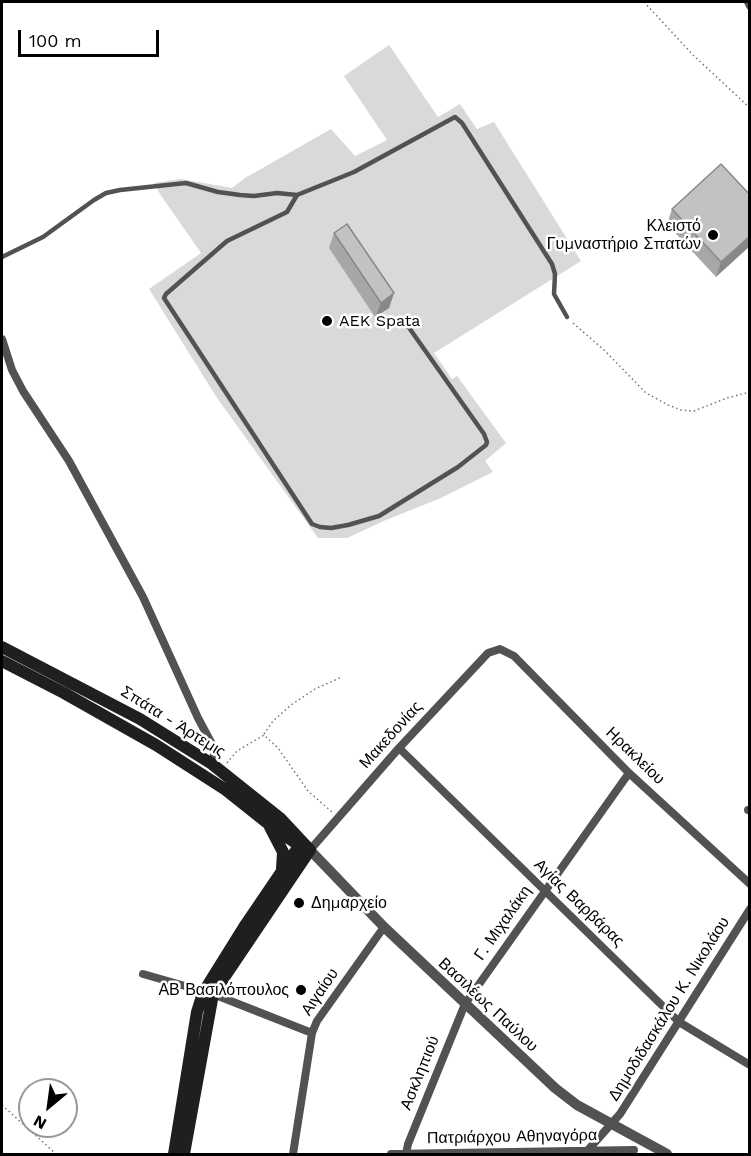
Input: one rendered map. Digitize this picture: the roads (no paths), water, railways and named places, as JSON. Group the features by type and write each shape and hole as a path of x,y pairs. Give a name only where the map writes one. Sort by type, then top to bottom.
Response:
{"main road":[{"name":"Σπάτα - Άρτεμις","path":"2,647 140,719 216,767 281,819 305,848"},
{"name":"Σπάτα - Άρτεμις","path":"2,661 156,745 225,790 270,825 305,848"},
{"path":"270,825 283,852 282,872"},
{"path":"174,1155 197,1012 246,924 282,872 305,848"},
{"path":"184,1155 208,993 305,848"}],"street":[{"path":"748,2 750,6"},
{"path":"2,339 12,370 23,391 69,461 143,597 213,746 216,767"},
{"name":"Μακεδονίας","path":"305,848 338,816 488,652 500,649"},
{"name":"Ηρακλείου","path":"500,649 513,656 629,773 750,884"},
{"name":"Αγίας Βαρβάρας","path":"399,748 679,1022 750,1065"},
{"name":"Γ. Μιχαλάκη","path":"465,1004 629,773"},
{"name":"Βασιλέως Παύλου","path":"305,848 384,927 567,1098 612,1125 636,1148 667,1155"},
{"name":"Δημοδιδασκάλου Κ. Νικολάου","path":"588,1150 612,1125 750,909"},
{"name":"Αιγαίου","path":"292,1155 312,1034 384,927"},
{"path":"143,974 208,993 312,1034"},
{"name":"Ασκληπιού","path":"406,1154 465,1004"},
{"name":"Πατριάρχου Αθηναγόρα","path":"391,1155 636,1148"}],"lane":[{"path":"2,257 43,237 94,200 120,190 186,183 218,192 240,195 278,193 297,195 354,172 452,118 458,118 552,264 555,274 554,294 567,316"},
{"path":"297,195 287,212 227,241 164,298 312,524 331,528 379,516 458,466 486,445 484,434 405,322"}],"place":[{"name":"Κλειστό Γυμναστήριο Σπατών","path":"713,235"},
{"name":"AEK Spata","path":"327,321"},
{"name":"Δημαρχείο","path":"299,903"},
{"name":"ΑΒ Βασιλόπουλος","path":"301,990"}]}
